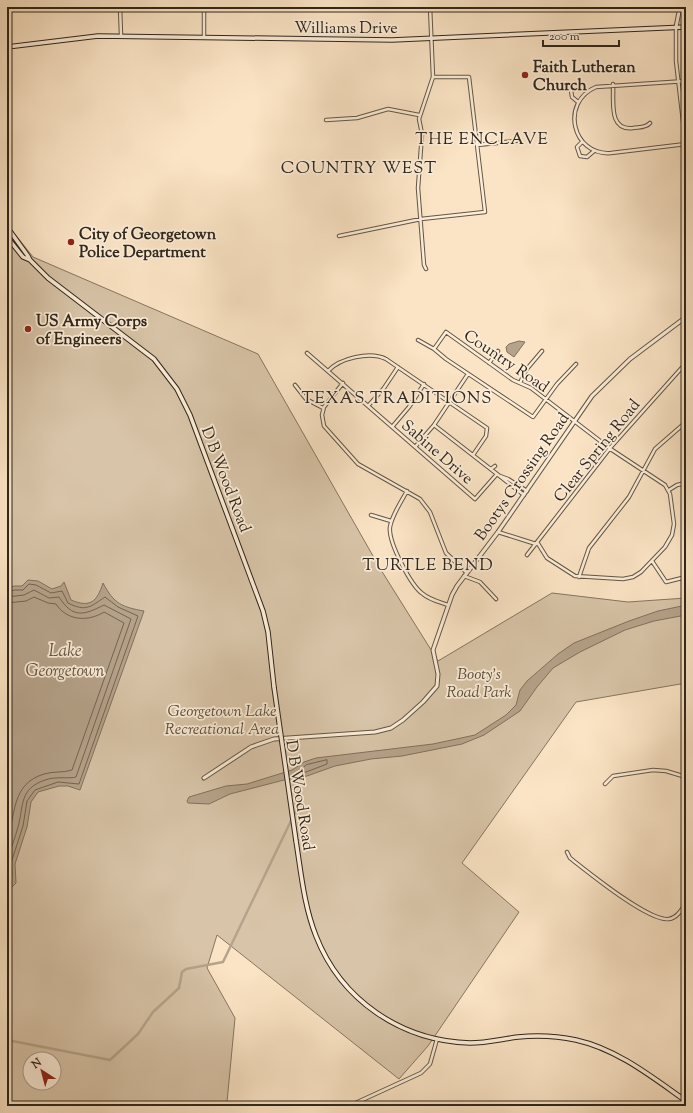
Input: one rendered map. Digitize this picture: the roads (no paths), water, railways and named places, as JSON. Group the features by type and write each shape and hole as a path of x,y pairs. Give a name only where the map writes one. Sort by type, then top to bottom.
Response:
{"main road":[{"name":"Williams Drive","path":"7,46 121,35 359,40 686,27"},
{"name":"D B Wood Road","path":"7,227 8,234 30,260 48,278 139,346 154,359 177,389 190,415 263,611 268,632 274,687 296,841 309,915 315,934 331,967 350,991 379,1016 412,1033 437,1039 472,1043 543,1036 578,1040 600,1047 620,1056 684,1100"}],"street":[{"path":"120,7 121,35"},
{"path":"204,7 204,37"},
{"path":"426,269 424,266 418,188 422,134 419,115 433,77 430,7"},
{"path":"680,7 676,27 678,82 686,145 608,154 594,151 582,142 576,132 574,112 578,102 587,92 598,86 613,84 678,82 686,81"},
{"path":"339,236 421,219 485,212 469,78 433,77"},
{"path":"613,84 614,119 619,126 628,129 646,126 650,123"},
{"path":"578,102 572,97 571,90 574,87 579,87 587,92"},
{"path":"326,120 357,118 388,109 419,115"},
{"path":"477,145 516,141"},
{"path":"582,142 577,147 580,156 587,157 594,151"},
{"name":"Bootys Crossing Road","path":"204,778 251,747 267,740 375,732 391,728 403,720 423,702 437,686 438,674 433,652 448,605 455,590 527,491 592,396 616,371 686,317"},
{"name":"Country Road","path":"434,349 446,332 489,363 520,383 531,388 610,448 665,485 669,490"},
{"path":"418,340 434,349 468,374 533,417 545,400 576,364"},
{"path":"489,363 498,351"},
{"path":"520,383 526,370 542,351"},
{"name":"Sabine Drive","path":"307,352 475,499 497,474"},
{"path":"328,371 335,363 342,360 374,356 382,357 488,428 486,436 473,455"},
{"name":"Clear Spring Road","path":"527,555 610,448 686,363"},
{"path":"368,406 384,388 398,367"},
{"path":"415,447 434,426 468,374"},
{"path":"343,384 328,400 323,408 322,419 324,426 354,462 417,496 426,506 444,550 466,574 480,582 496,599"},
{"path":"392,427 409,407 424,384"},
{"path":"295,385 306,400 323,408"},
{"path":"579,577 589,548 629,497 656,447 686,422"},
{"path":"434,426 524,495"},
{"path":"491,469 495,466"},
{"path":"500,476 508,479 527,491"},
{"path":"498,532 536,543 551,561 572,575 579,577 629,578 638,574 668,544 673,532 674,524 669,490 677,485 686,483"},
{"path":"407,491 392,522 390,536 392,544 417,589 428,597 448,605"},
{"path":"371,515 392,522"},
{"path":"652,561 666,582 686,577"},
{"path":"605,784 613,776 653,770 666,771 686,777"},
{"path":"567,852 570,858 593,875 654,916 664,919 672,918 679,913 686,903"},
{"path":"350,1106 421,1073 430,1064 437,1039"},
{"path":"684,1100 686,1094"}],"water":[{"path":"519,341 525,342 514,357 507,352 506,347 509,344"},
{"name":"Lake Georgetown","path":"28,580 38,581 52,589 61,586 64,582 71,600 83,603 92,602 95,599 101,590 103,583 111,596 119,603 130,608 144,611 80,790 68,786 59,786 38,792 31,802 27,827 15,864 16,883 12,887 7,878 7,589 14,586 22,586"},
{"path":"686,606 686,615 654,621 625,630 580,652 553,668 520,711 484,735 462,744 402,756 371,759 335,766 307,776 284,780 230,794 209,804 188,803 187,801 189,797 226,786 247,784 292,770 304,762 316,758 433,744 475,735 506,715 516,705 520,690 527,681 558,654 574,643 658,611"}],"waterway":[{"path":"7,1040 110,1060 138,1034 153,1012 179,988 182,972 186,969 223,962 301,800 299,775"}],"place":[{"name":"Faith Lutheran Church","path":"525,75"},
{"name":"City of Georgetown Police Department","path":"71,242"},
{"name":"US Army Corps of Engineers","path":"28,329"}],"district":[{"name":"THE ENCLAVE","path":"482,138"},
{"name":"COUNTRY WEST","path":"359,167"},
{"name":"TEXAS TRADITIONS","path":"397,397"},
{"name":"TURTLE BEND","path":"428,564"}],"park label":[{"name":"Booty's Road Park","path":"479,682"},
{"name":"Georgetown Lake Recreational Area","path":"222,719"}]}
